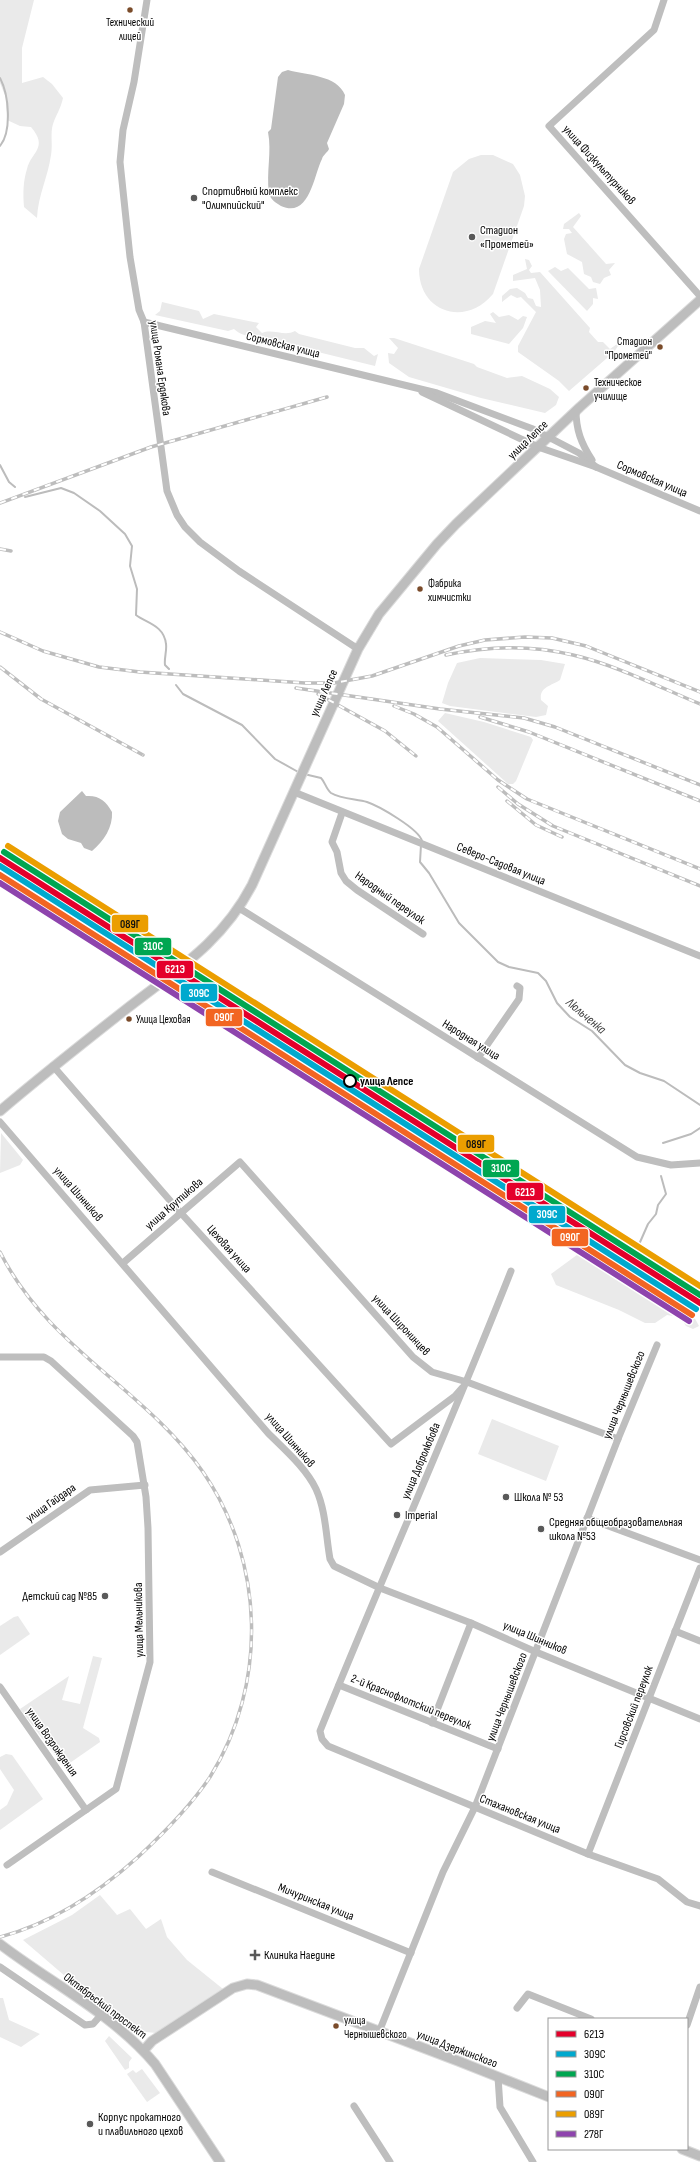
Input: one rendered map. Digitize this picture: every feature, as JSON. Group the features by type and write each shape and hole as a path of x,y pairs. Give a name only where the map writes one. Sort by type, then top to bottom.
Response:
{"main road":[{"name":"улица Лепсе","path":"0,1111 53,1066 194,958 213,941 239,908 252,886 358,649 379,614 437,544 576,410 700,300"},
{"name":"Октябрьский проспект","path":"2,1945 101,2015 144,2050 155,2064 220,2162"},
{"name":"улица Дзержинского","path":"144,2050 152,2041 233,1988 246,1984 257,1985 548,2097"},
{"path":"685,2150 700,2156"}],"street":[{"name":"улица Романа Ердякова","path":"147,0 134,82 123,130 120,162 130,257 139,309 144,322 166,485 177,515 185,527 200,542 219,557 358,649"},
{"name":"улица Физкультурников","path":"664,0 654,30 549,126 700,296"},
{"name":"Сормовская улица","path":"144,322 437,393 533,429 579,453 596,467"},
{"name":"Сормовская улица","path":"416,389 538,447 596,467 700,511"},
{"path":"576,410 579,438 596,467"},
{"name":"Северо-Садовая улица","path":"296,788 342,813 436,849 700,956"},
{"name":"Народный переулок","path":"342,813 332,842 337,852 343,876 357,890 423,934"},
{"name":"Народная улица","path":"239,908 637,1157 671,1165 700,1163"},
{"path":"478,1058 518,999 520,988 517,986"},
{"name":"Цеховая улица","path":"53,1066 180,1212 391,1444 455,1396 467,1382"},
{"name":"улица Шинников","path":"0,1122 268,1433 298,1464 316,1489 322,1506 330,1559 334,1566 380,1588 471,1623 536,1652 700,1719"},
{"name":"улица Крутикова","path":"123,1263 180,1212 240,1162"},
{"name":"улица Широнинцев","path":"240,1162 413,1357 432,1372 467,1382 618,1438"},
{"name":"улица Добролюбова","path":"328,1746 322,1739 320,1731 467,1382 510,1271"},
{"name":"улица Чернышевского","path":"379,2032 443,1872 475,1807 618,1438 657,1345"},
{"name":"улица Мельникова","path":"0,1357 44,1358 51,1360 133,1436 137,1442 145,1485 148,1528 150,1662 116,1788 8,1865"},
{"name":"улица Гайдара","path":"0,1552 90,1490 145,1485"},
{"path":"587,1518 700,1560"},
{"name":"Гирсовский переулок","path":"588,1854 650,1699 700,1568"},
{"path":"432,1723 471,1623"},
{"path":"675,1631 700,1641"},
{"name":"2-й Краснофлотский переулок","path":"339,1685 498,1749"},
{"name":"улица Возрождения","path":"0,1687 86,1810"},
{"name":"Стахановская улица","path":"328,1746 588,1854 658,1879 688,1902 700,1906"},
{"name":"Мичуринская улица","path":"212,1872 411,1953"},
{"path":"0,1967 85,2025 93,2024 101,2015"},
{"path":"688,2022 700,1987"},
{"path":"517,2008 528,1994 588,2018"},
{"path":"498,2077 500,2106 533,2162"},
{"path":"354,2106 390,2162"}],"shaded area":[{"path":"0,0 34,0 22,48 22,83 43,77 52,84 63,98 52,128 51,155 39,202 37,218 24,207 23,192 27,169 37,150 39,140 31,127 20,126 7,120 6,98 0,83"},
{"path":"288,70 320,77 335,83 341,88 345,95 344,104 327,143 329,149 319,166 309,193 305,201 299,206 291,208 281,206 274,201 269,193 268,185 268,132 271,129 278,77 282,72"},
{"name":"Стадион «Прометей»","path":"481,155 493,155 513,164 520,175 525,196 524,206 493,294 482,304 470,310 458,312 446,310 435,305 427,296 421,284 419,269 453,172 469,159"},
{"path":"579,213 581,216 573,227 606,264 615,263 609,270 611,275 604,278 600,284 593,282 591,277 584,274 582,262 567,254 564,239 566,234 572,233 569,229 563,229 564,224"},
{"path":"525,259 529,260 532,266 529,270 531,273 540,272 590,328 589,332 598,342 603,342 610,349 617,344 618,346 614,352 569,391 559,381 518,352 518,346 536,312 521,297 517,298 511,295 502,302 502,296 510,289 517,288 525,293 528,298 533,299 536,306 541,307 540,290 535,278 513,281 513,275 527,269"},
{"path":"555,267 561,271 568,268 589,289 596,288 598,299 593,298 593,304 587,311 548,271"},
{"path":"162,302 199,311 203,319 214,314 259,323 256,327 262,333 270,331 291,333 295,331 299,334 355,348 364,348 374,356 378,354 375,366 268,339 243,335 234,329 228,331 155,315 160,311"},
{"path":"493,312 499,317 509,315 518,320 523,316 527,317 523,328 509,344 471,334 471,327 485,321 496,323 490,314"},
{"path":"389,338 394,338 474,364 477,367 507,378 522,376 550,389 559,397 556,405 545,413 481,398 409,377 389,363 388,353 394,354 398,348"},
{"path":"480,658 541,660 565,664 560,680 546,687 542,692 541,700 548,706 546,715 536,717 450,706 442,703 448,683 457,663"},
{"path":"445,713 484,722 531,737 533,740 516,781 513,784 508,784 438,721"},
{"path":"82,791 86,796 95,797 102,800 112,812 111,823 107,833 92,851 84,848 81,843 68,839 62,834 58,821 60,812"},
{"path":"1,1133 23,1160 20,1165 0,1173"},
{"path":"581,1252 595,1252 614,1275 654,1286 671,1296 693,1315 699,1326 693,1329 686,1326 680,1317 667,1315 655,1323 645,1323 619,1310 556,1285 551,1274"},
{"path":"492,1419 559,1446 546,1481 478,1454"},
{"path":"18,1616 30,1634 0,1655 0,1626"},
{"path":"93,1656 102,1658 83,1728 99,1738 100,1742 64,1767 20,1709 69,1676 62,1700 80,1704"},
{"path":"6,1754 12,1755 43,1799 0,1830 0,1810 7,1805 14,1790 0,1769 0,1757"},
{"path":"100,1895 117,1915 130,1909 146,1929 161,1919 167,1937 187,1960 223,1989 156,2033 137,2031 65,1976 23,1940 72,1915"},
{"path":"0,1998 3,1998 9,2020 40,2034 21,2047 0,2037"},
{"path":"109,2036 132,2058 129,2062 129,2068 125,2070 105,2041"},
{"path":"142,2069 160,2093 147,2102 127,2074 133,2070 136,2073"}],"waterway":[{"path":"0,78 3,85 8,113 6,131 0,146"},
{"path":"0,465 9,482 15,487"},
{"path":"25,497 61,488 74,493 100,511 125,534 132,546 130,566 137,589 136,615 154,625 162,633 166,644 165,665 169,669"},
{"path":"176,685 183,694 242,725 275,759 300,773"},
{"path":"304,774 321,778 329,791 335,795 367,802 389,813 414,830 422,841"},
{"name":"Люльченка","path":"421,845 420,862 429,873 459,923 498,962 509,967 538,973 546,981 557,1003 570,1017 592,1031 625,1065 640,1073 664,1081 700,1105"},
{"path":"223,1016 230,1019 237,1018 269,1041 303,1060 322,1077 342,1087 370,1109 388,1117 427,1142"},
{"path":"663,1143 691,1134 700,1128"},
{"path":"445,1154 460,1167 475,1174 491,1188 506,1194 516,1203 537,1205 576,1233 583,1235 591,1241 597,1261 601,1264 611,1269 620,1269 627,1260"},
{"path":"631,1254 637,1249 648,1224 656,1214 658,1205 666,1194 661,1176"}],"railway":[{"path":"0,503 151,447 327,397"},
{"path":"0,549 11,551"},
{"path":"0,632 43,651 99,667 140,672 305,683 334,683 372,676 459,646 485,640 525,637 552,638 586,646 700,692"},
{"path":"446,655 493,648 526,648 573,655 605,664 700,704"},
{"path":"0,667 41,699 143,755"},
{"path":"296,688 440,709 524,718 555,727 700,785"},
{"path":"318,694 385,731 416,756"},
{"path":"394,706 414,714 437,727 498,780 527,799 700,869"},
{"path":"480,717 529,732 700,801"},
{"path":"498,787 518,804 553,826 700,886"},
{"path":"507,801 536,825 562,837"},
{"path":"0,1252 20,1286 44,1315 70,1342 153,1416 179,1442 203,1472 223,1507 238,1545 248,1584 252,1623 250,1663 242,1703 229,1741 210,1777 186,1809 138,1857 107,1883 56,1915 38,1924 0,1937"}],"transit line":[{"name":"089Г","path":"8,846 700,1286"},
{"name":"310С","path":"4,852 700,1295"},
{"name":"621Э","path":"0,858 700,1303"},
{"name":"309С","path":"0,866 696,1309"},
{"name":"090Г","path":"0,875 692,1315"},
{"name":"278Г","path":"0,883 689,1321"}],"place":[{"name":"Технический лицей","path":"130,10"},
{"name":"Спортивный комплекс \"Олимпийский\"","path":"194,198"},
{"name":"Стадион «Прометей»","path":"472,237"},
{"name":"Стадион \"Прометей\"","path":"660,347"},
{"name":"Техническое училище","path":"586,388"},
{"name":"Фабрика химчистки","path":"420,589"},
{"name":"Улица Цеховая","path":"129,1019"},
{"name":"улица Лепсе","path":"350,1081"},
{"name":"Школа № 53","path":"506,1497"},
{"name":"Imperial","path":"397,1515"},
{"name":"Средняя общеобразовательная школа №53","path":"541,1529"},
{"name":"Детский сад №85","path":"105,1596"},
{"name":"Клиника Наедине","path":"255,1955"},
{"name":"улица Чернышевского","path":"336,2026"},
{"name":"Корпус прокатного и плавильного цехов","path":"90,2124"}]}
